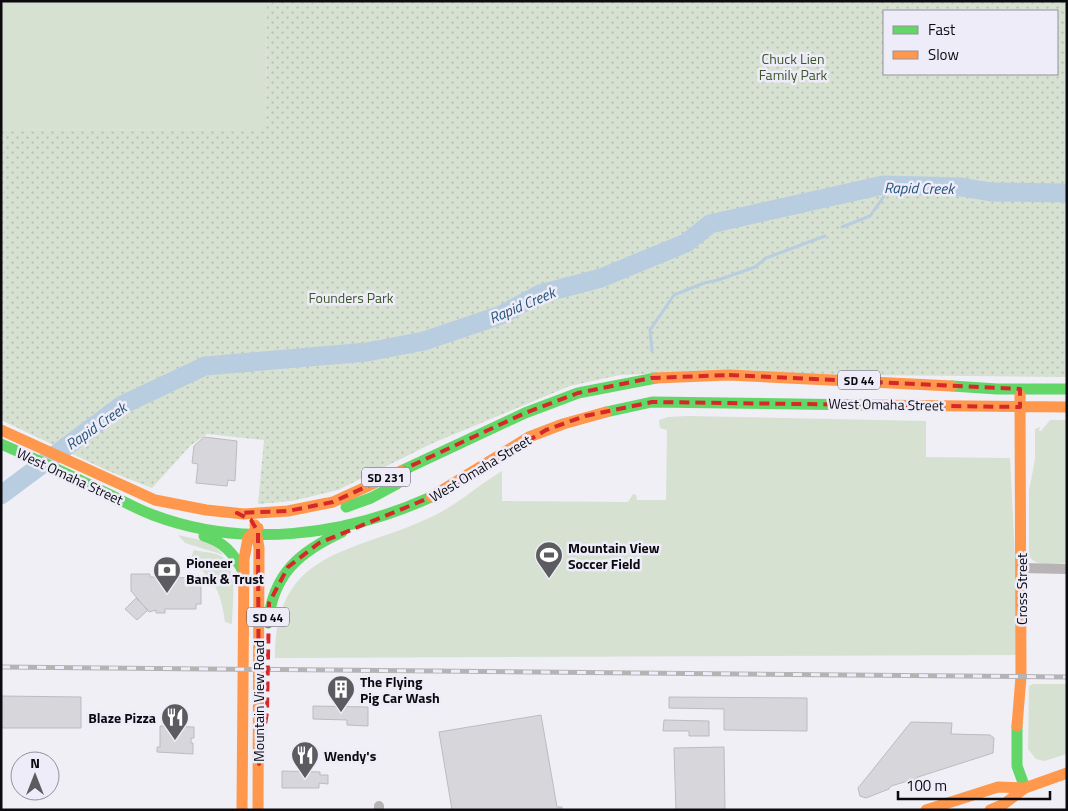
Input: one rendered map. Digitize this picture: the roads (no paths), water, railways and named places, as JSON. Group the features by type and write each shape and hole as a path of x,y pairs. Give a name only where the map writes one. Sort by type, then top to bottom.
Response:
{"main road":[{"name":"West Omaha Street","path":"1,430 155,500 237,513 288,511 333,502 525,413 578,393 651,378 729,375 1020,389 1067,389"},
{"name":"Cross Street","path":"1020,389 1021,677 1016,747 1017,766 1025,788"},
{"name":"West Omaha Street","path":"1,444 152,515 202,529 286,534 368,522 391,515 441,493 514,446 546,430 585,416 652,402 1067,407"},
{"path":"237,513 251,520 255,533 268,523 308,518 371,498 485,432"},
{"path":"152,515 155,523 206,536 224,544 234,553 243,571"},
{"name":"SD 44","path":"258,764 267,712 269,603 275,588 288,567 302,554 319,543 368,522"},
{"name":"Mountain View Road","path":"242,810 243,571 245,547 255,533"},
{"name":"Mountain View Road","path":"255,533 258,810"},
{"path":"990,810 1004,804 1025,788 1067,773"},
{"path":"926,810 998,787 1025,788"}],"street":[{"path":"1021,568 1067,569"}],"waterway":[{"name":"Rapid Creek","path":"1,495 122,405 205,366 367,352 424,341 501,315 540,294 601,278 686,243 710,224 883,185 961,187 991,192 1067,193"},
{"path":"842,227 870,216 892,185"},
{"path":"652,351 650,330 674,295 704,283 755,267 766,258 825,236"}],"railway":[{"path":"1,667 1067,677"}],"place":[{"name":"Mountain View Soccer Field","path":"549,579"},
{"name":"Pioneer Bank & Trust","path":"167,594"},
{"name":"The Flying Pig Car Wash","path":"341,713"},
{"name":"Blaze Pizza","path":"175,741"},
{"name":"Wendy's","path":"305,779"}],"park label":[{"name":"Chuck Lien Family Park","path":"793,66"},
{"name":"Founders Park","path":"351,297"}]}
